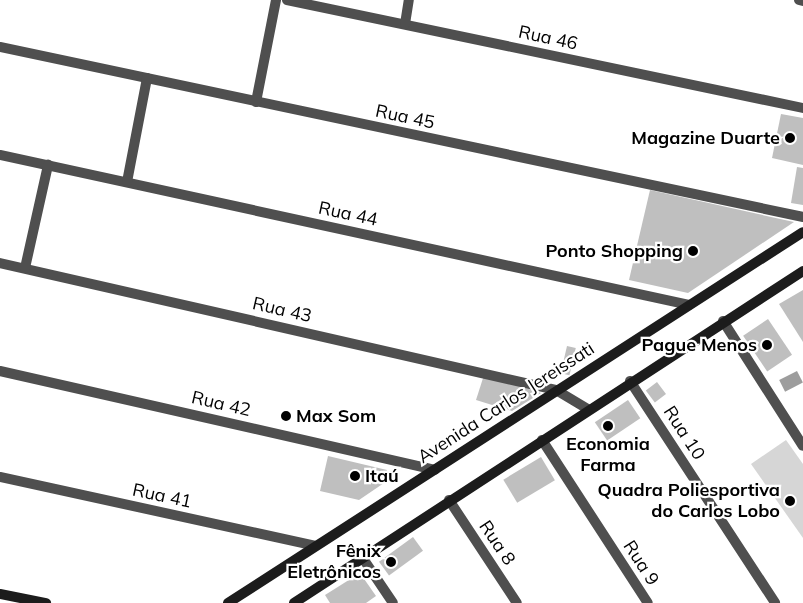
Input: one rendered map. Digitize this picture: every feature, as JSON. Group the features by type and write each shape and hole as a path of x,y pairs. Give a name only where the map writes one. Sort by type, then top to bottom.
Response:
{"street":[{"path":"256,102 276,0"},
{"name":"Rua 46","path":"287,0 803,108"},
{"path":"405,24 409,0"},
{"path":"799,0 803,1"},
{"name":"Rua 45","path":"0,47 803,217"},
{"path":"128,182 147,78"},
{"name":"Rua 44","path":"0,155 689,305"},
{"path":"25,268 48,165"},
{"name":"Avenida Carlos Jereissati","path":"228,603 803,232"},
{"name":"Rua 43","path":"0,263 556,390 588,409"},
{"path":"294,603 630,381 803,271"},
{"path":"723,322 803,446"},
{"name":"Rua 42","path":"0,371 435,470"},
{"name":"Rua 10","path":"630,381 775,603"},
{"name":"Rua 9","path":"542,440 648,603"},
{"name":"Rua 41","path":"0,477 316,546"},
{"name":"Rua 8","path":"449,500 517,603"},
{"path":"362,557 393,603"},
{"path":"0,594 46,603"}],"shaded area":[{"path":"797,371 803,383 785,392 779,380"},
{"name":"Quadra Poliesportiva do Carlos Lobo","path":"786,440 803,464 803,538 751,464"}],"building":[{"name":"Magazine Duarte","path":"781,114 803,118 803,165 772,158"},
{"path":"797,167 803,168 803,205 791,203"},
{"name":"Ponto Shopping","path":"650,190 794,222 688,293 629,280"},
{"path":"803,290 803,342 779,304"},
{"name":"Pague Menos","path":"768,319 792,355 767,371 743,336"},
{"path":"567,346 576,348 569,375 561,373"},
{"path":"484,375 541,393 512,411 476,400"},
{"path":"657,382 666,394 655,402 646,390"},
{"path":"628,400 640,418 607,441 595,422"},
{"name":"Itaú","path":"328,456 387,470 384,483 359,500 320,491"},
{"path":"541,457 555,480 517,503 503,480"},
{"path":"413,537 423,551 389,575 379,562"},
{"path":"360,573 376,596 366,603 330,603 325,595"}],"place":[{"name":"Magazine Duarte","path":"790,138"},
{"name":"Ponto Shopping","path":"693,251"},
{"name":"Pague Menos","path":"767,345"},
{"name":"Max Som","path":"286,416"},
{"name":"Economia Farma","path":"608,426"},
{"name":"Itaú","path":"355,476"},
{"name":"Quadra Poliesportiva do Carlos Lobo","path":"790,501"},
{"name":"Fênix Eletrônicos","path":"391,562"}]}
